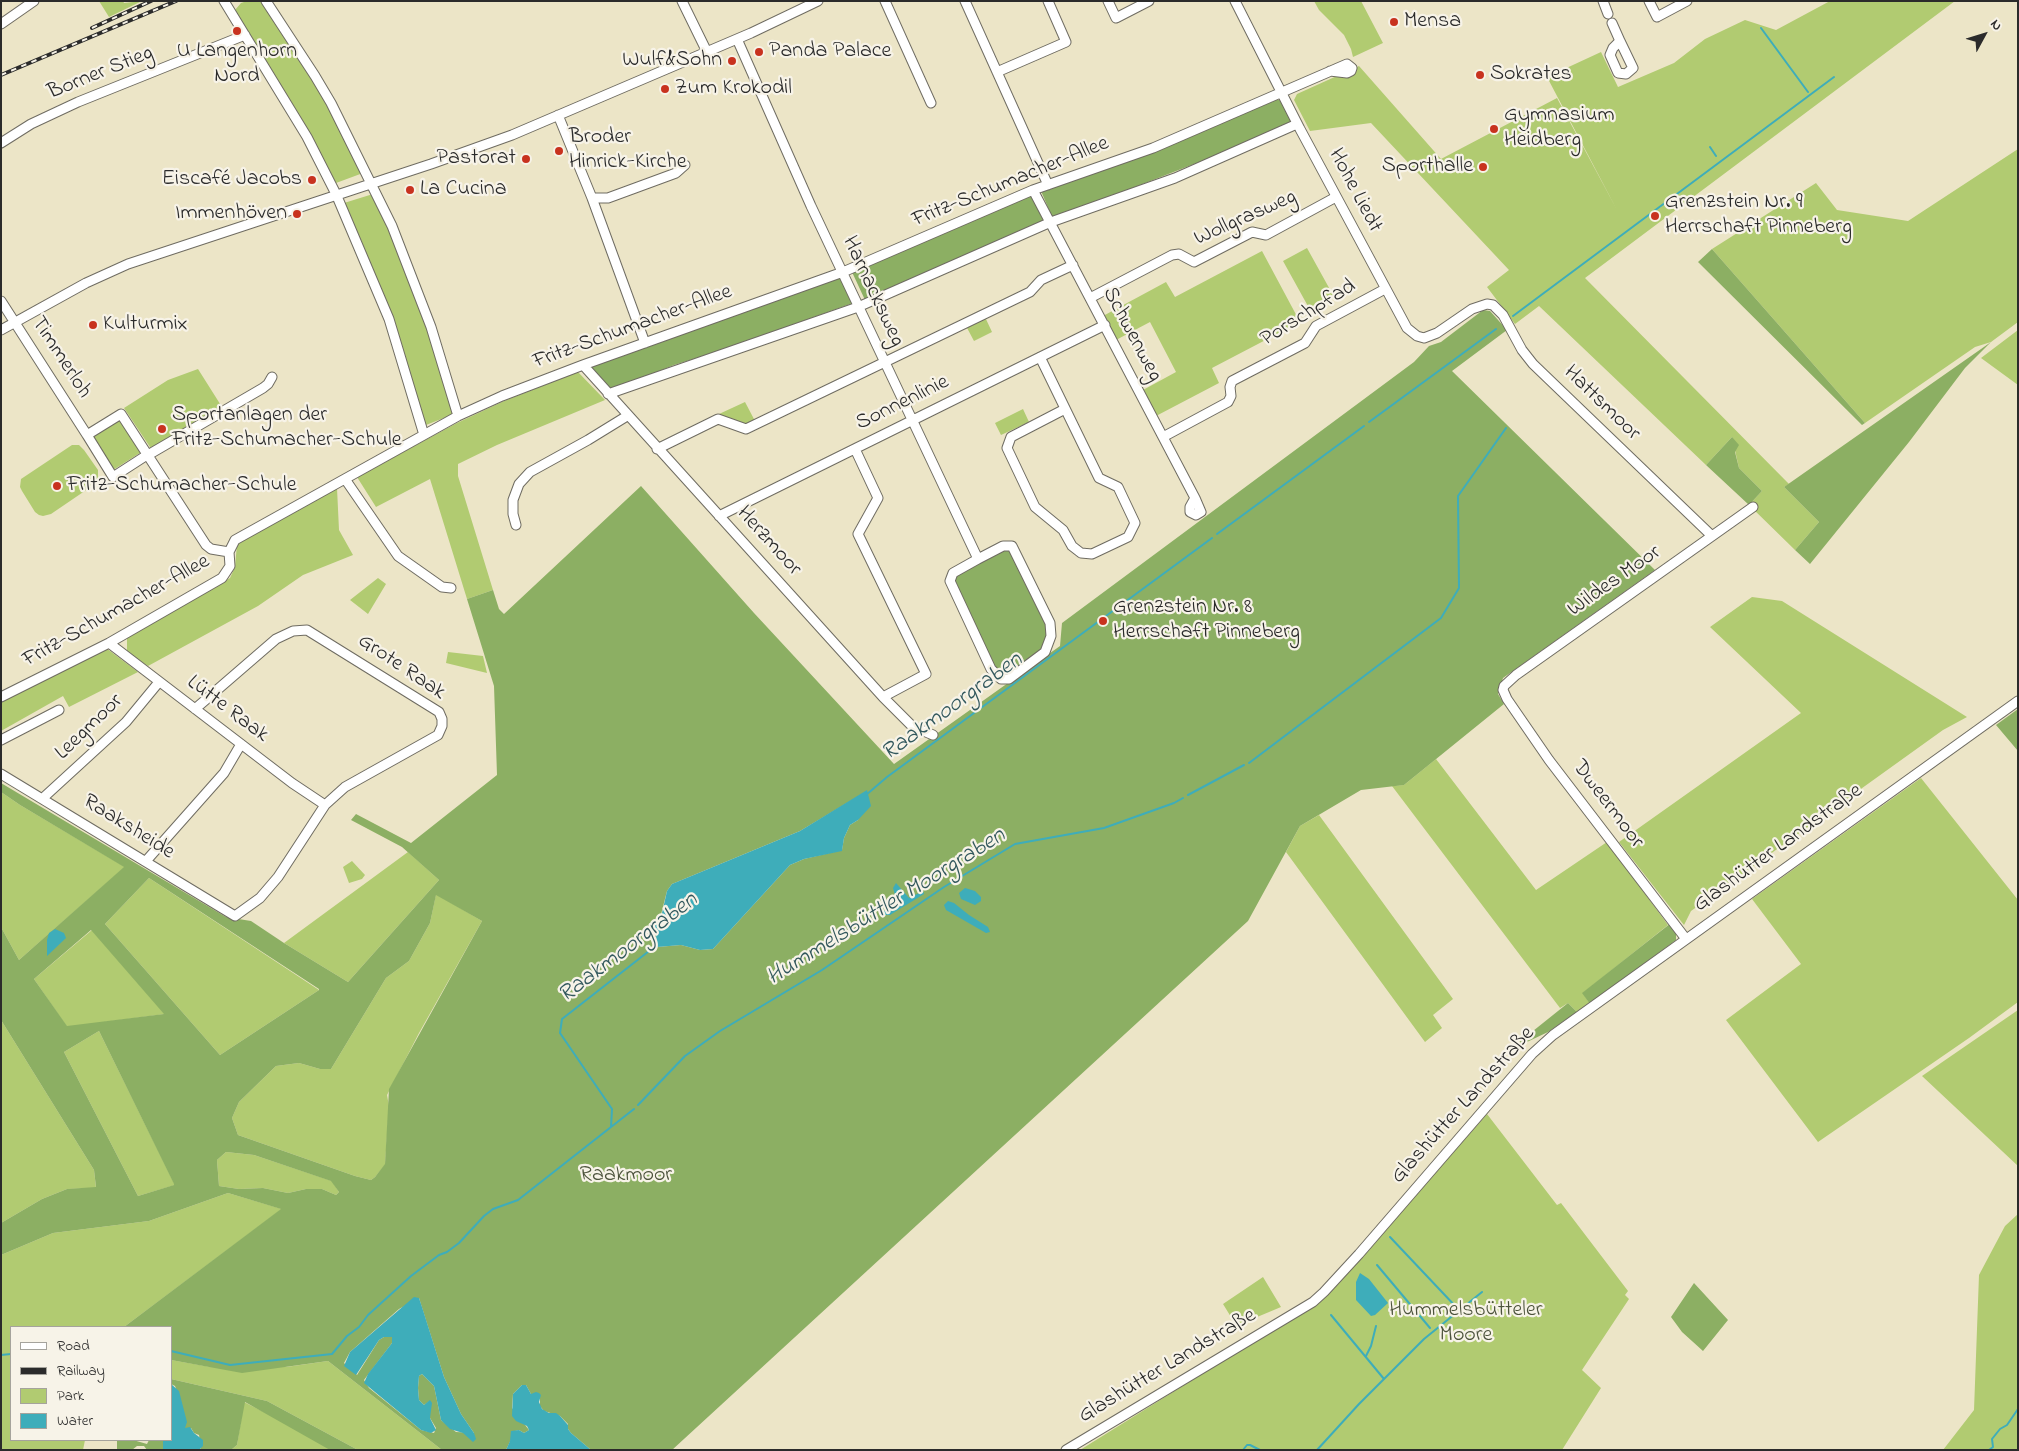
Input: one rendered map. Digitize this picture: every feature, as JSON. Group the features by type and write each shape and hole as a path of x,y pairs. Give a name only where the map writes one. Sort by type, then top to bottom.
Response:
{"street":[{"path":"1,24 34,1"},
{"path":"266,1 315,76 372,183 392,226 422,299 458,416"},
{"path":"682,1 707,52"},
{"path":"1,330 86,282 128,264 512,135 737,39 818,1"},
{"path":"885,1 930,103"},
{"path":"965,1 1048,185"},
{"path":"997,72 1066,42 1048,1"},
{"path":"1108,1 1116,18 1149,1"},
{"name":"Hohe Liedt","path":"1235,1 1336,197 1407,328 1417,336 1424,338 1437,333 1472,309"},
{"path":"1603,1 1608,14"},
{"path":"1649,1 1656,16 1687,1"},
{"path":"227,2 307,137 336,194 388,319 424,435"},
{"path":"1612,23 1620,41"},
{"name":"Borner Stieg","path":"1,143 67,106 246,35"},
{"name":"Harnacksweg","path":"737,39 811,206 978,559"},
{"name":"Fritz-Schumacher-Allee","path":"1,697 109,643 222,578 230,566 229,552 235,540 458,416 502,396 583,365 843,272 1033,190 1153,148 1330,71"},
{"path":"558,115 592,198 645,343"},
{"path":"608,394 858,307 1051,222 1175,178 1298,124"},
{"path":"592,198 608,198 676,173 686,165"},
{"name":"Schwenweg","path":"1033,190 1194,498"},
{"name":"Wollgrasweg","path":"1090,298 1172,255 1178,254 1194,262 1252,232 1266,235 1336,197"},
{"path":"657,449 718,419 746,429 883,361 908,352 1030,292 1041,280 1073,265"},
{"name":"Porschpfad","path":"1163,437 1228,402 1231,396 1230,387 1232,381 1305,342 1316,326 1385,289"},
{"name":"Timmerloh","path":"1,301 114,476 263,388 272,377"},
{"name":"Hattsmoor","path":"1472,309 1486,304 1498,309 1522,350 1533,364 1712,536"},
{"name":"Sonnenlinie","path":"719,516 1105,325"},
{"path":"1040,357 1098,478 1118,487 1135,523 1128,538 1092,554 1081,553 1072,546 1063,530 1035,507 1007,448 1011,437 1065,410"},
{"name":"Herzmoor","path":"583,365 882,697 912,726 933,734"},
{"name":"Timmerloh","path":"87,435 121,414 206,545 211,549 229,552"},
{"path":"516,524 512,514 514,500 519,484 530,472 627,416"},
{"path":"855,449 878,498 858,534 926,674 882,697"},
{"path":"345,479 398,556 442,587 451,588"},
{"name":"Wildes Moor","path":"1503,690 1504,686 1516,676 1753,507"},
{"path":"1006,545 1012,546 1050,623 1051,636 1045,652 1009,679 1000,679 992,669 950,581 953,573 978,559 1006,545"},
{"name":"Grote Raak","path":"195,709 276,639 293,631 307,630 438,712 442,718 438,735 345,786 325,805 278,877 260,898 235,916"},
{"name":"Lütte Raak","path":"109,643 241,744 325,805"},
{"name":"Leegmoor","path":"43,798 126,722 159,682"},
{"name":"Dweermoor","path":"1503,690 1507,699 1549,760 1686,939"},
{"name":"Glashütter Landstraße","path":"1066,1450 1313,1302 1359,1254 1532,1054 1553,1035 2018,701"},
{"path":"1,740 59,710"},
{"path":"146,861 218,779 241,744"},
{"name":"Raaksheide","path":"1,774 235,916"}],"green space":[{"path":"99,1 123,1 124,3 142,1 109,17"},
{"path":"262,1 314,82 363,173 336,183 306,126 235,10 241,3"},
{"path":"1314,1 1361,1 1383,43 1353,57 1344,35 1319,10"},
{"path":"1830,1 1955,1 1585,278 1789,484 1784,487 1819,522 1795,550 1749,505 1762,491 1739,468 1732,437 1706,465 1539,306 1515,324 1487,287 1509,270 1371,123 1310,131 1294,100 1297,94 1359,66 1441,159 1557,98 1617,210 1547,77 1601,52 1618,87 1674,63 1705,39 1745,20 1776,30"},
{"path":"1276,99 1282,101 1294,125 1053,219 1041,191"},
{"path":"2018,149 2018,322 1991,342 1975,347 1865,423 1712,249 1816,183 1837,210 1908,221"},
{"path":"373,194 429,327 454,414 426,425 392,317 344,203"},
{"path":"1032,195 1046,220 865,300 852,272"},
{"path":"1307,248 1333,295 1309,308 1283,261"},
{"path":"1712,249 1865,423 1862,425 1698,262"},
{"path":"1262,251 1300,322 1212,368 1219,383 1156,416 1143,390 1176,372 1150,322 1116,340 1103,316 1166,282 1175,297"},
{"path":"841,275 853,303 725,349 674,365 610,391 591,367 685,331"},
{"name":"Raakmoor","path":"1483,310 1490,311 1507,330 1452,371 1655,570 1503,678 1498,694 1504,704 1404,785 1361,790 1300,826 1248,921 672,1450 591,1450 571,1433 568,1429 568,1424 560,1416 544,1411 540,1406 540,1397 531,1394 526,1385 522,1385 513,1394 512,1408 529,1430 524,1433 519,1430 515,1431 506,1450 442,1450 328,1361 242,1373 172,1360 172,1326 125,1326 281,1209 228,1193 149,1221 53,1233 1,1255 1,1223 42,1199 67,1189 96,1187 94,1170 1,1020 1,927 19,960 124,867 20,805 1,792 1,783 226,917 251,921 348,982 439,880 402,847 351,820 356,814 411,843 497,775 494,686 467,599 493,590 499,609 504,614 641,486 754,613 894,764 1060,646 1062,623 1414,362 1429,346 1441,342","holes":["867,791 858,820 850,825 844,838 842,850 804,859 790,865 713,949 700,950 681,945 657,947 656,934 667,891 672,884 800,831","149,878 319,990 220,1055 105,924","436,895 482,921 389,1089 385,1164 375,1177 371,1180 355,1176 238,1135 232,1118 239,1102 276,1066 299,1063 320,1069 331,1069 386,978 409,961 430,923","91,930 164,1014 67,1026 34,979","99,1031 174,1185 138,1196 64,1052","226,1152 254,1155 331,1181 339,1192 336,1195 322,1189 306,1189 288,1193 263,1188 239,1189 219,1186 217,1160","419,1298 444,1377 461,1414 474,1433 456,1432 441,1420 434,1386 422,1374 419,1376 419,1400 424,1405 430,1401 430,1418 436,1428 434,1433 421,1430 369,1388 364,1380 392,1343 392,1337 384,1337 379,1340 357,1375 344,1363 350,1352 399,1309"]},
{"path":"985,317 992,332 974,341 966,326"},
{"path":"2018,330 2018,385 1981,358"},
{"path":"1991,342 1965,368 1909,442 1810,564 1795,550 1819,522 1784,487"},
{"name":"Sportanlagen der Fritz-Schumacher-Schule","path":"198,369 222,407 152,450 124,408 168,380"},
{"path":"578,372 605,400 497,445 458,464 458,476 493,590 467,599 430,479 376,507 357,477 457,423 504,401"},
{"path":"745,402 755,421 747,425 719,414"},
{"path":"1023,409 1029,422 1001,435 995,423"},
{"path":"121,418 143,451 113,470 91,436"},
{"path":"1732,437 1739,445 1735,452 1739,468 1762,491 1749,505 1706,465"},
{"path":"72,445 79,445 84,450 98,470 98,482 51,514 39,515 35,512 20,487 21,479"},
{"path":"337,488 339,530 353,555 303,575 258,606 148,666 127,652 127,638 230,578 235,567 237,544 263,527"},
{"path":"1005,549 1009,549 1049,629 1045,649 1005,677 996,670 953,583 953,576"},
{"path":"378,578 386,584 368,614 350,600"},
{"path":"1752,597 1782,601 1967,717 1943,730 1691,911 1684,925 1619,842 1801,713 1710,627"},
{"path":"106,648 138,672 69,707 63,696 1,731 1,701"},
{"path":"448,652 483,656 487,673 446,663"},
{"path":"2018,709 2018,751 1996,725"},
{"path":"1436,759 1536,890 1607,842 1668,925 1583,993 1590,1004 1577,1012 1568,1003 1560,1008 1392,786 1404,785"},
{"path":"1921,778 2018,900 2018,1002 1818,1142 1726,1020 1801,964 1752,899"},
{"path":"1,792 125,867 19,960 1,927"},
{"path":"1319,815 1453,999 1433,1015 1442,1028 1425,1042 1286,852 1300,826"},
{"path":"408,852 439,880 348,982 284,943"},
{"path":"352,861 365,875 362,879 349,883 343,867"},
{"path":"149,878 319,990 220,1055 105,924"},
{"path":"436,894 482,921 419,1033 387,1095 389,1106 385,1165 371,1180 238,1135 232,1118 239,1102 276,1066 299,1063 320,1069 331,1069 386,978 409,961 430,923"},
{"path":"1671,923 1676,933 1676,940 1590,1004 1582,993"},
{"path":"92,930 165,1014 67,1027 34,979"},
{"path":"1568,1003 1577,1012 1548,1032 1508,1051"},
{"path":"2018,1010 2018,1166 1922,1076"},
{"path":"1,1020 94,1170 96,1188 67,1189 42,1199 1,1223"},
{"path":"99,1031 175,1185 138,1196 64,1052"},
{"name":"Hummelsbütteler Moore","path":"1487,1114 1557,1205 1561,1203 1628,1291 1625,1295 1629,1299 1582,1370 1601,1388 1562,1450 1080,1450 1324,1298"},
{"path":"226,1152 254,1155 332,1181 339,1192 336,1195 322,1189 306,1189 288,1193 263,1188 239,1189 219,1186 217,1160"},
{"path":"228,1193 282,1209 125,1326 10,1326 10,1441 85,1441 83,1450 1,1450 1,1255 53,1233 149,1221"},
{"path":"2018,1214 2018,1450 1943,1450 1974,1410 1979,1275 2005,1226"},
{"path":"1263,1277 1281,1307 1250,1320 1239,1330 1223,1304"},
{"path":"1694,1283 1728,1320 1703,1351 1682,1332 1671,1317"},
{"path":"172,1360 211,1367 286,1367 328,1361 442,1450 358,1450 267,1401 172,1379"},
{"path":"172,1379 267,1401 358,1450 330,1450 245,1402 237,1445 231,1450 199,1450 201,1448 199,1435 194,1433 191,1428 185,1428 184,1413 175,1386 172,1384"},
{"path":"244,1402 340,1450 231,1450 237,1445"},
{"path":"117,1441 136,1441 147,1444 148,1441 163,1441 163,1450 147,1450 144,1446 137,1446 132,1450 117,1450"}],"water":[{"path":"867,790 871,806 858,820 850,825 844,838 842,851 804,859 790,865 713,949 700,950 681,945 657,947 656,934 652,927 660,922 667,891 672,884 800,831"},
{"path":"896,883 909,898 923,891 924,894 890,915 882,915 878,908 885,911 897,902 893,888"},
{"path":"965,888 975,891 981,897 981,901 975,905 961,899 959,893"},
{"path":"948,901 954,903 988,927 990,932 986,933 946,910 944,905"},
{"path":"55,929 64,933 66,938 47,956 49,933"},
{"path":"1360,1273 1369,1279 1388,1303 1375,1315 1371,1316 1356,1300 1356,1282"},
{"path":"414,1297 419,1298 444,1377 461,1414 474,1433 476,1439 473,1442 463,1433 450,1429 441,1420 434,1386 422,1374 419,1376 419,1400 424,1405 430,1400 432,1403 430,1418 436,1430 431,1433 421,1430 364,1383 368,1374 392,1343 392,1337 384,1337 379,1340 356,1375 344,1366 350,1352"},
{"path":"172,1385 179,1391 187,1422 185,1428 190,1427 203,1440 203,1446 199,1450 163,1450 163,1441 172,1441"},
{"path":"522,1385 526,1385 531,1394 539,1393 541,1395 539,1402 542,1409 560,1416 568,1425 571,1433 591,1450 506,1450 510,1441 511,1431 519,1430 524,1433 529,1430 527,1426 516,1421 512,1416 513,1394"}],"waterway":[{"path":"1761,28 1808,92"},
{"name":"Raakmoorgraben","path":"1513,316 1834,77"},
{"path":"1710,147 1716,156"},
{"name":"Raakmoorgraben","path":"1369,422 1496,329"},
{"name":"Raakmoorgraben","path":"1217,534 1364,426"},
{"name":"Hummelsbüttler Moorgraben","path":"1249,763 1441,618 1459,588 1458,496 1506,428"},
{"name":"Raakmoorgraben","path":"866,795 887,777 1212,538"},
{"name":"Hummelsbüttler Moorgraben","path":"1188,795 1244,765"},
{"name":"Hummelsbüttler Moorgraben","path":"638,1105 685,1056 720,1031 822,970 944,887 1015,844 1104,828 1183,798"},
{"name":"Raakmoorgraben","path":"172,1351 230,1365 332,1354 347,1336 359,1327 368,1315 411,1276 459,1243 484,1216 493,1209 518,1200 611,1127 612,1109 560,1033 562,1019 658,944"},
{"name":"Hummelsbüttler Moorgraben","path":"611,1127 634,1109"},
{"path":"1390,1237 1458,1309"},
{"path":"1377,1265 1430,1328"},
{"path":"1317,1450 1359,1404 1424,1339 1482,1292"},
{"path":"1331,1315 1384,1379"},
{"path":"1366,1356 1371,1346 1376,1326"},
{"name":"Raakmoorgraben","path":"1,1355 10,1354"},
{"path":"1989,1450 1993,1447 1992,1439 2000,1429 2007,1425 2018,1409"},
{"path":"1243,1450 1247,1445 1260,1450"}],"railway":[{"path":"92,28 151,1"},
{"path":"1,75 176,1"}],"place":[{"name":"Mensa","path":"1394,22"},
{"name":"U Langenhorn Nord","path":"237,31"},
{"name":"Panda Palace","path":"759,52"},
{"name":"Wulf&Sohn","path":"732,61"},
{"name":"Sokrates","path":"1480,75"},
{"name":"Zum Krokodil","path":"665,89"},
{"name":"Gymnasium Heidberg","path":"1494,129"},
{"name":"Broder Hinrick-Kirche","path":"559,151"},
{"name":"Pastorat","path":"526,159"},
{"name":"Sporthalle","path":"1483,167"},
{"name":"Eiscafé Jacobs","path":"312,180"},
{"name":"La Cucina","path":"410,190"},
{"name":"Immenhöven","path":"297,214"},
{"name":"Grenzstein Nr. 9 Herrschaft Pinneberg","path":"1655,216"},
{"name":"Kulturmix","path":"93,325"},
{"name":"Sportanlagen der Fritz-Schumacher-Schule","path":"162,429"},
{"name":"Fritz-Schumacher-Schule","path":"57,486"},
{"name":"Grenzstein Nr. 8 Herrschaft Pinneberg","path":"1103,621"}]}
